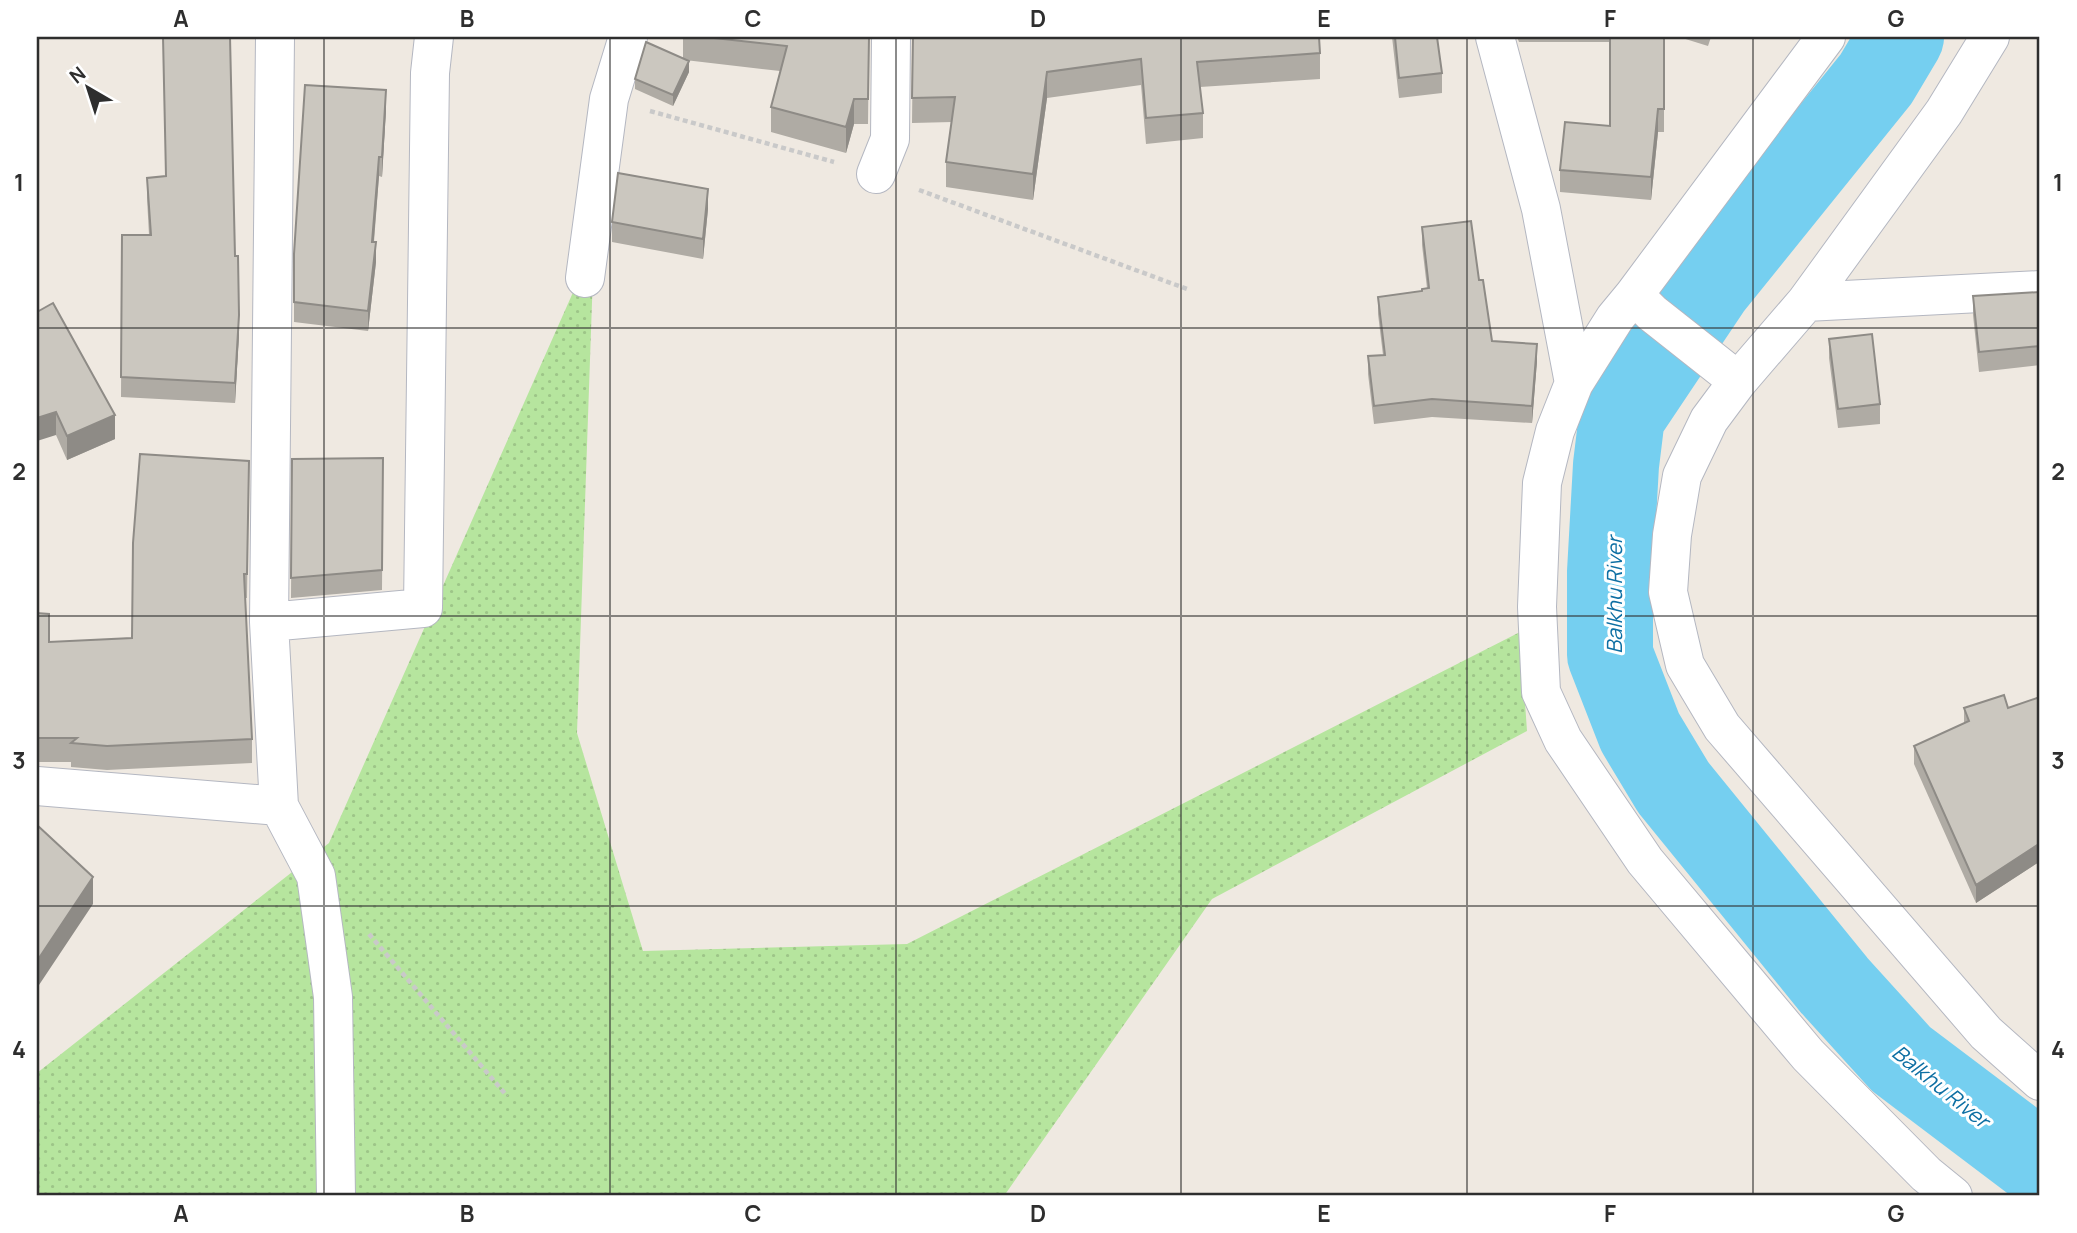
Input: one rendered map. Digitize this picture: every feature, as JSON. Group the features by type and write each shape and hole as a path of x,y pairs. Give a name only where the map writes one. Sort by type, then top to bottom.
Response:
{"street":[{"path":"275,37 269,622 279,806 316,876 333,997 335,1196"},
{"path":"269,622 423,608 430,73 434,37"},
{"path":"585,278 609,99 628,37"},
{"path":"876,174 890,139 891,37"},
{"path":"1494,37 1541,209 1574,383"},
{"path":"1826,37 1643,304 1615,318 1574,383 1555,431 1542,483 1537,607 1541,692 1563,740 1662,881 1808,1055 1926,1174 1953,1196"},
{"path":"1990,37 1944,112 1806,302 1724,370 1709,420 1682,477 1672,534 1668,592 1685,665 1722,727 1986,1033 2040,1081"},
{"path":"1806,302 2040,290"},
{"path":"1643,304 1724,370"},
{"path":"37,786 279,806"}],"path":[{"path":"362,926 507,1096"}],"green space":[{"path":"594,245 577,733 643,951 907,944 1520,632 1527,731 1212,899 1004,1196 37,1196 37,1073 329,843"}],"building":[{"path":"163,37 230,37 239,315 235,383 121,377 122,235 151,235 147,178 166,176"},
{"path":"705,37 869,37 868,99 854,99 846,127 771,107 787,46"},
{"path":"913,37 1319,37 1320,53 1197,62 1203,113 1146,118 1141,59 1047,72 1033,174 946,162 955,97 912,98"},
{"path":"1395,37 1437,37 1442,73 1399,78"},
{"path":"1610,37 1664,37 1664,109 1658,109 1651,177 1560,170 1565,122 1610,126"},
{"path":"646,42 689,61 673,95 635,79"},
{"path":"305,85 386,90 382,157 379,157 372,242 376,242 368,311 294,302 294,254"},
{"path":"618,173 708,189 703,239 612,222"},
{"path":"1471,221 1479,280 1483,280 1492,341 1537,344 1532,406 1432,399 1374,406 1368,356 1385,355 1378,297 1429,288 1422,227"},
{"path":"2040,292 2040,346 1979,352 1973,296"},
{"path":"53,303 115,415 67,436 56,412 37,418 37,312"},
{"path":"1872,334 1880,404 1838,409 1829,339"},
{"path":"140,454 249,461 247,574 244,574 252,739 107,746 71,743 77,738 37,738 37,613 49,614 49,642 132,638 133,543"},
{"path":"383,458 382,570 291,578 292,459"},
{"path":"2004,695 2008,708 2040,697 2040,846 2039,844 1976,885 1914,746 1969,721 1964,708"},
{"path":"37,825 93,877 37,961"}],"waterway":[{"name":"Balkhu River","path":"1901,37 1876,79 1709,286 1622,416 1616,465 1610,572 1610,655 1640,732 1673,787 1834,985 1901,1059 2040,1164"}]}
